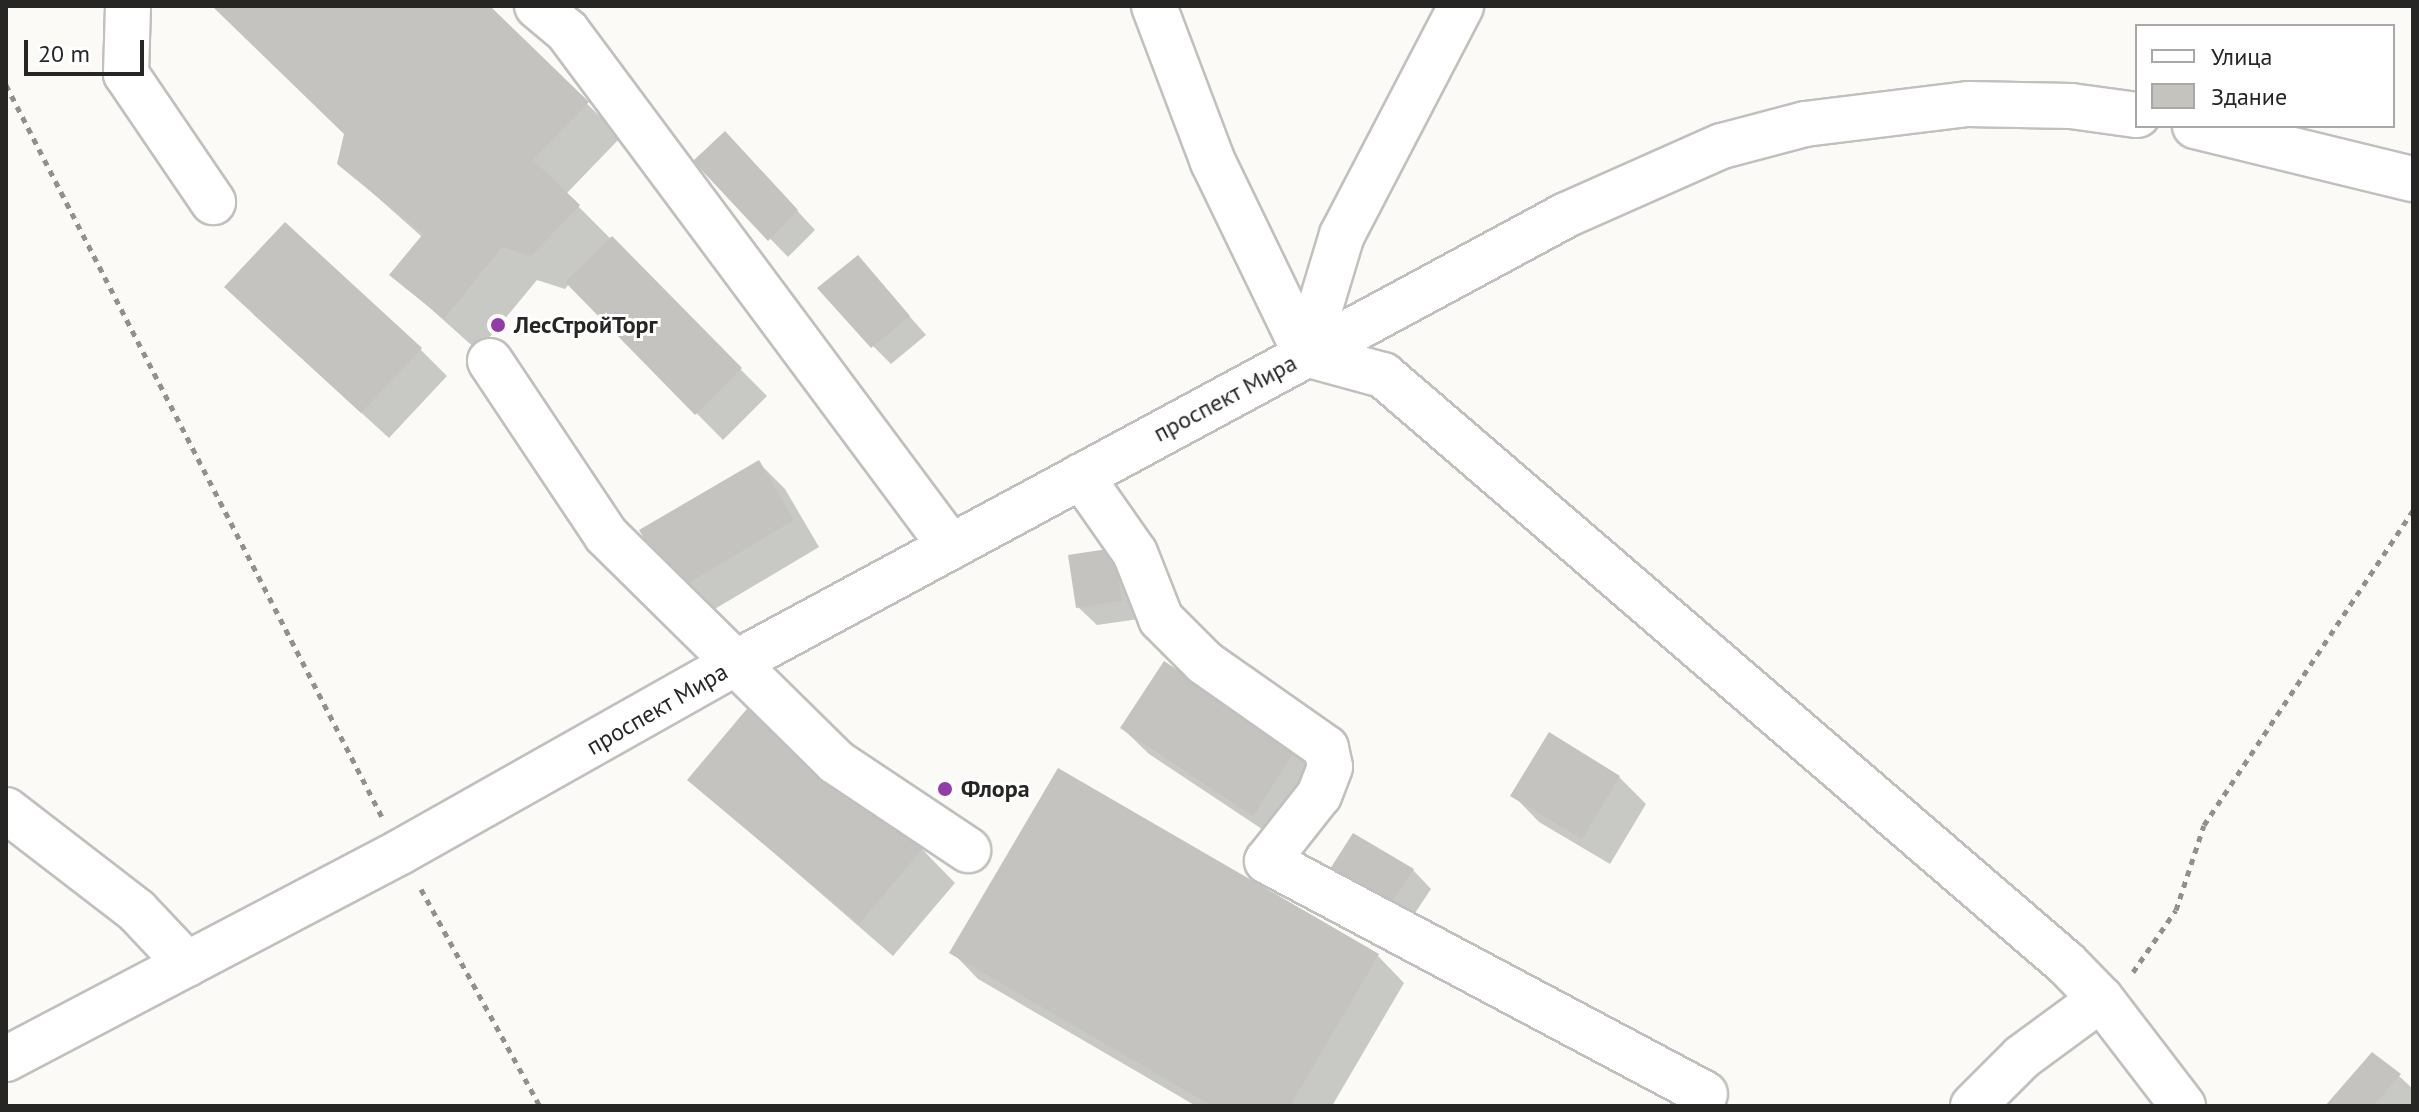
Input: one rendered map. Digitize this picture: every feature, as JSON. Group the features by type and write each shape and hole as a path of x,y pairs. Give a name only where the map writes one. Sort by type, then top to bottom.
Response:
{"street":[{"path":"128,6 126,74 213,202"},
{"path":"537,6 567,31 951,547"},
{"path":"1154,6 1213,162 1306,354 1383,375 2066,963 2101,999 2183,1106"},
{"path":"1306,354 1342,235 1461,6"},
{"name":"проспект Мира","path":"6,1059 400,852 737,662 1566,215 1722,146 1805,124 1968,104 2071,106 2135,115"},
{"path":"2203,128 2413,179"},
{"path":"490,361 606,535 836,762 968,850"},
{"path":"1081,476 1135,553 1161,619 1205,663 1326,748 1330,767 1319,795 1267,861 1705,1094"},
{"path":"6,810 137,911 187,964"},
{"path":"1973,1106 2022,1057 2101,999"}],"path":[{"path":"6,85 400,852 540,1106"},
{"path":"2101,999 2144,963 2176,910 2204,825 2413,510"}],"building":[{"path":"212,6 490,6 589,102 533,160 580,205 531,256 502,247 444,319 389,275 423,234 337,164 344,134"},
{"path":"725,131 798,210 768,241 693,161"},
{"path":"285,222 422,348 361,413 224,287"},
{"path":"612,236 742,368 695,415 565,282"},
{"path":"858,255 910,316 871,348 817,288"},
{"path":"759,460 794,520 675,591 639,530"},
{"path":"1114,548 1122,601 1076,608 1068,555"},
{"path":"1164,661 1297,748 1253,816 1120,728"},
{"path":"751,704 923,848 859,924 687,780"},
{"path":"1549,732 1620,776 1582,839 1510,796"},
{"path":"1058,768 1379,954 1290,1106 1212,1106 949,953"},
{"path":"1353,833 1414,869 1390,905 1330,869"},
{"path":"2372,1052 2401,1074 2373,1106 2325,1106"}],"place":[{"name":"ЛесСтройТорг","path":"498,325"},
{"name":"Флора","path":"945,789"}]}
